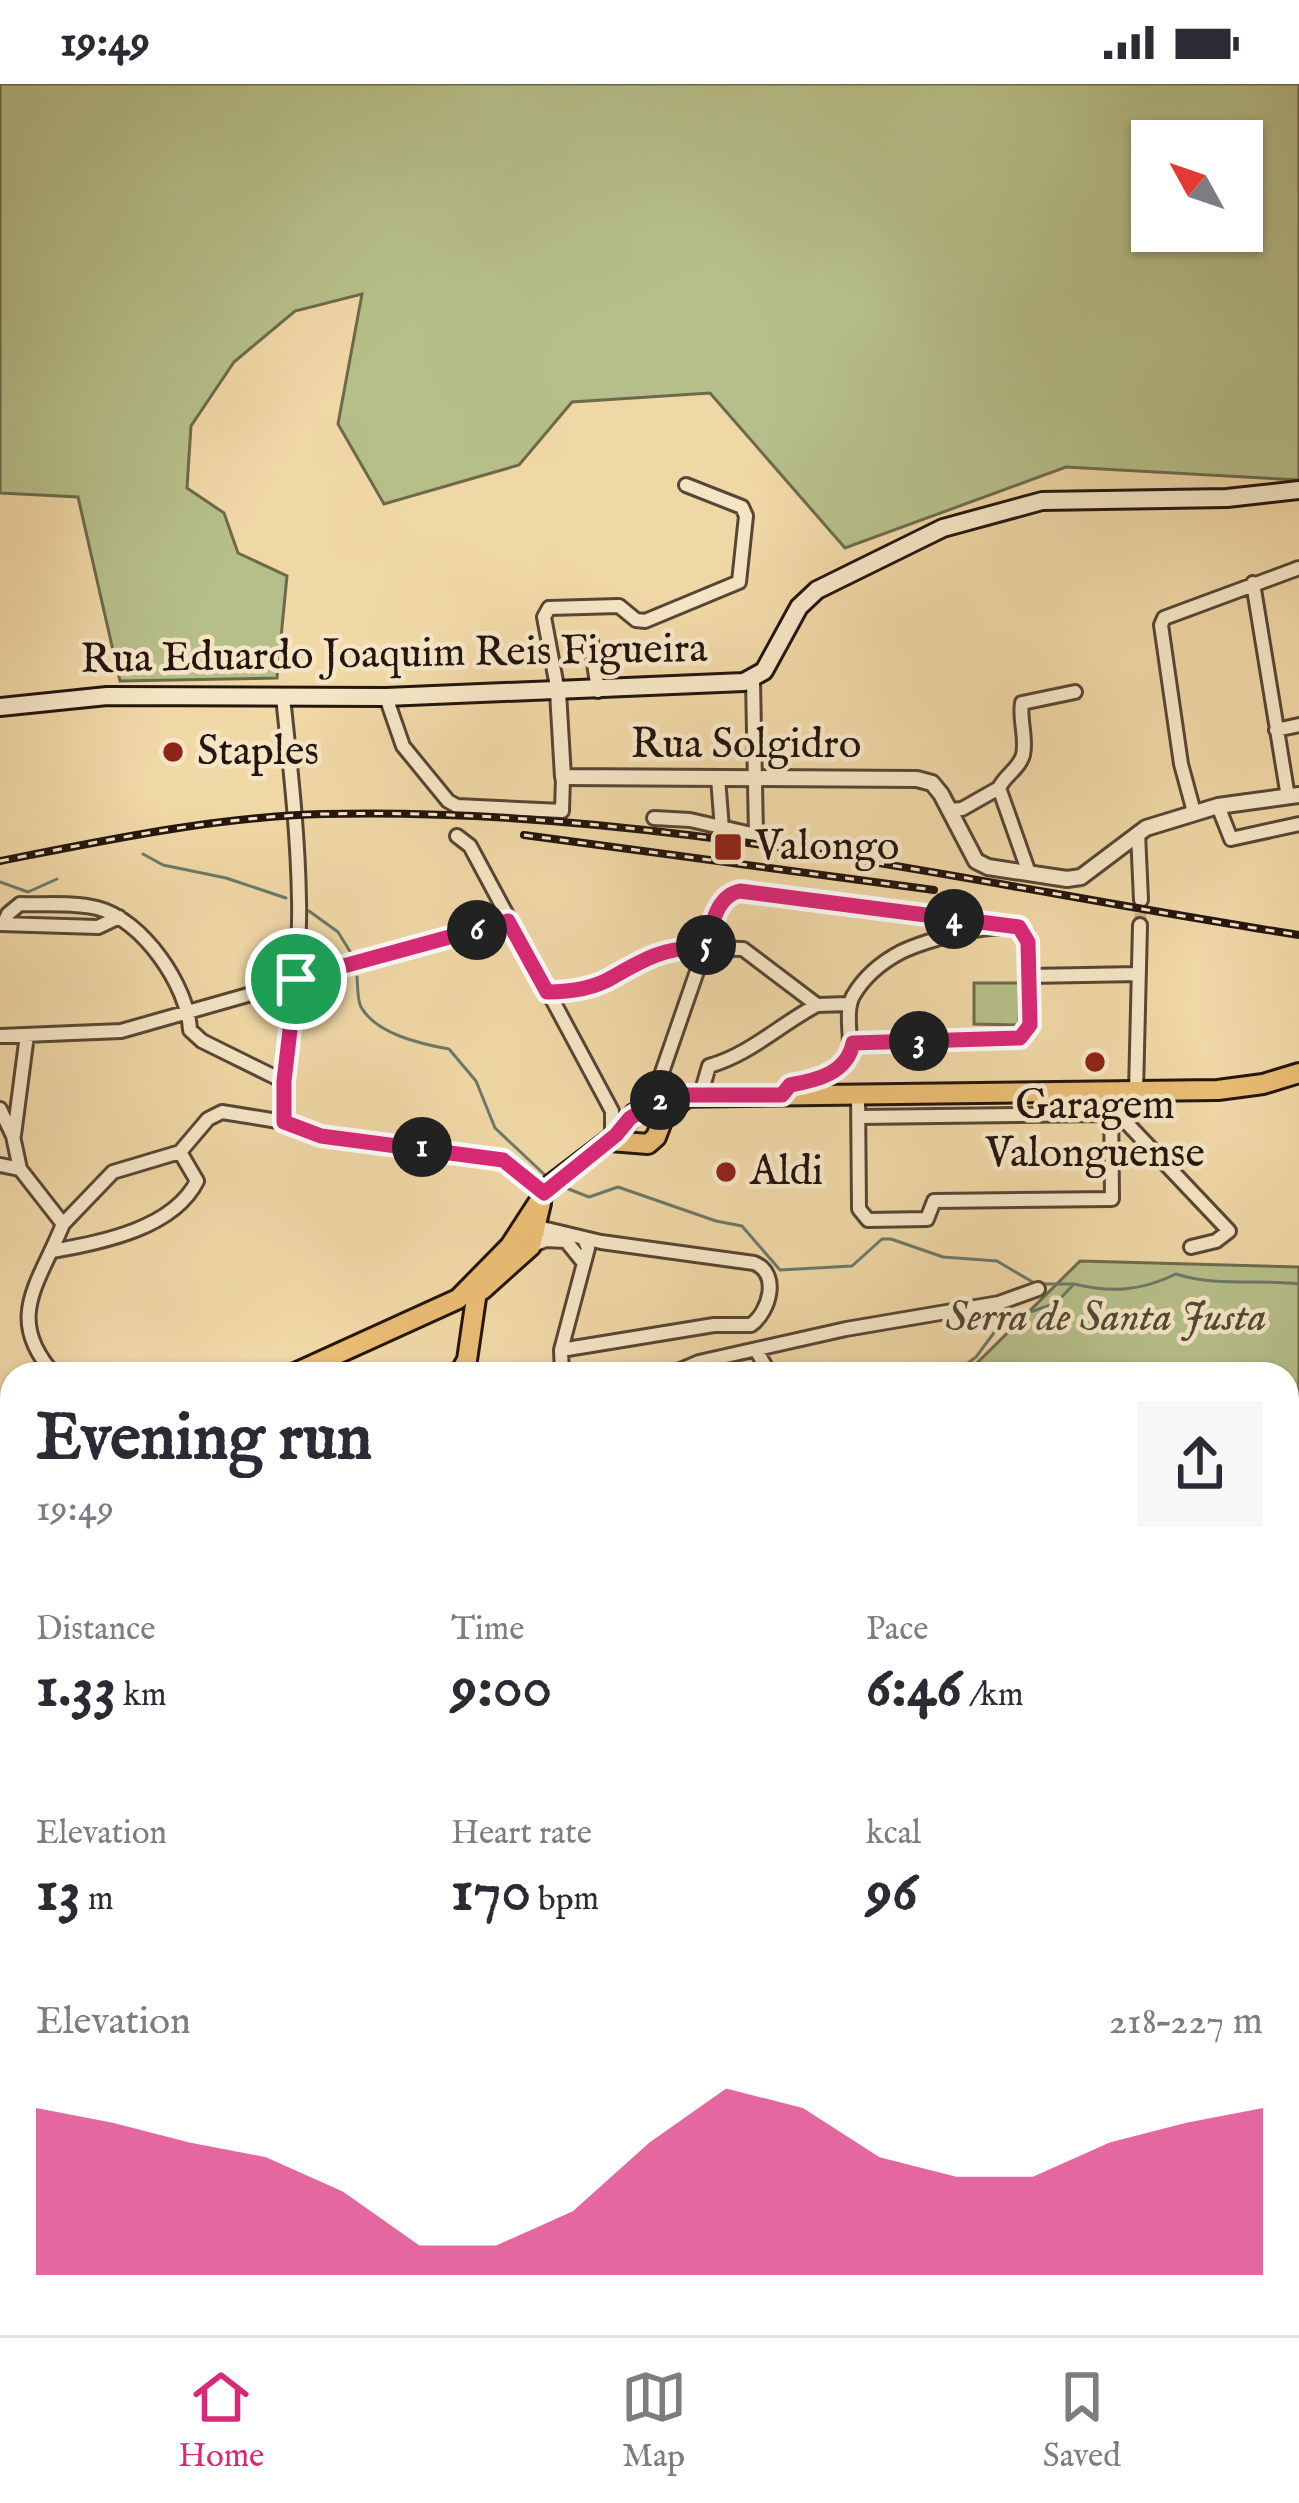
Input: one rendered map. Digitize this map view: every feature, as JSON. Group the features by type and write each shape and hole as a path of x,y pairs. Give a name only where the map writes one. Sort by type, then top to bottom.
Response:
{"main road":[{"name":"Rua Eduardo Joaquim Reis Figueira","path":"0,706 107,696 386,697 598,691 753,680 764,671 799,607 817,590 943,528 1042,501 1227,498 1299,490"},
{"path":"466,1362 472,1292 510,1246 544,1193 618,1139 634,1120 673,1105 678,1089 782,1095 1136,1092 1243,1088 1299,1072"},
{"path":"320,1362 472,1292 531,1246 544,1193"},
{"path":"510,1246 538,1227"}],"street":[{"path":"386,697 403,746 448,801 457,806 562,811 558,692 544,617 549,608 619,605 636,620 645,621 739,582 746,516 742,507 686,485"},
{"path":"1194,812 1181,764 1161,625 1164,618 1299,568"},
{"path":"1253,583 1276,730 1293,796"},
{"path":"591,641 598,691"},
{"path":"654,818 690,820 756,835 753,680"},
{"path":"949,810 962,809 1000,788 1023,755 1022,703 1075,692"},
{"path":"284,697 299,901 284,1122"},
{"path":"1276,730 1299,725"},
{"name":"Rua Solgidro","path":"563,777 917,779 932,783 976,861 1067,879 1081,877 1138,833 1194,812 1293,796"},
{"path":"718,778 722,829"},
{"path":"1000,788 1029,873"},
{"path":"1218,806 1231,839 1299,824"},
{"path":"1138,833 1141,900"},
{"path":"457,836 470,846 547,992 634,1120 709,1066 753,1049 787,1021 817,1005 849,1004"},
{"path":"678,1089 704,950 728,893 1019,927 1027,934 1030,1025 1020,1038 853,1043"},
{"path":"925,916 935,924 934,940"},
{"path":"2,923 98,927 119,917 146,943 182,991 190,1030 202,1041 284,1081"},
{"path":"0,1036 122,1030 508,921"},
{"path":"1136,1092 1140,925"},
{"path":"782,1095 790,1085 810,1082 849,1060 853,1043 849,1004 866,978 887,961 934,940 1003,926"},
{"path":"547,992 584,988 613,978 649,956 743,949 817,1005"},
{"path":"1028,976 1139,974"},
{"path":"14,1136 27,1035"},
{"path":"868,1095 859,1117 860,1209 868,1220 927,1219 934,1201 1119,1200 1112,1092"},
{"path":"868,1095 878,1116"},
{"path":"0,1108 14,1136 20,1169 63,1224"},
{"path":"40,1362 26,1325 27,1309 63,1224 113,1172 180,1151 208,1119 222,1112 284,1122 321,1136 503,1160 544,1193"},
{"path":"859,1117 1110,1114 1123,1119 1229,1231 1216,1241 1191,1247"},
{"path":"52,1251 107,1241 160,1220 197,1181 180,1151"},
{"path":"0,1166 20,1169"},
{"path":"538,1227 584,1239 754,1263 770,1274 766,1306 751,1325 714,1325 562,1350"},
{"path":"562,1362 588,1248 584,1239"},
{"path":"531,1246 546,1240 566,1241 584,1264"},
{"path":"699,1362 846,1328 999,1303 1038,1289"},
{"path":"756,1350 763,1362"}],"green space":[{"path":"0,84 1299,84 1299,480 1066,467 845,548 710,393 572,402 519,465 384,504 338,424 362,294 295,311 234,362 191,426 187,488 224,513 238,553 287,576 277,678 120,681 78,497 0,493"},
{"path":"974,983 1019,983 1019,1025 974,1024"},
{"name":"Serra de Santa Justa","path":"1080,1261 1299,1267 1299,1362 978,1362"}],"waterway":[{"path":"143,854 163,865 226,878 286,898"},
{"path":"0,882 28,892 57,879"},
{"path":"309,911 338,932 351,953"},
{"path":"357,977 360,1004 368,1016 400,1036 449,1049 476,1081 495,1128 545,1175"},
{"path":"561,1186 589,1197 618,1187 742,1226 780,1270 852,1266 882,1239 891,1239 943,1257 997,1261 1036,1284 1074,1284"},
{"path":"969,1362 1002,1322 1056,1303 1074,1284 1126,1289 1176,1274 1299,1284"}],"tunnel":[{"path":"1140,925 1141,900"}],"railway":[{"path":"0,861 242,820 324,814 448,815 570,822 814,853 1299,935"},
{"path":"524,835 934,890"}],"place":[{"name":"Staples","path":"173,752"},
{"name":"Valongo","path":"728,847"},
{"name":"Garagem Valonguense","path":"1095,1062"},
{"name":"Aldi","path":"726,1172"}],"route":[{"path":"740,891 1019,927 1028,942 1030,1025 1020,1038 853,1043 849,1060 842,1066 810,1082 790,1085 782,1095 667,1097 634,1114 616,1135 544,1193 503,1160 321,1136 284,1122 296,979 508,921 547,992 568,992 613,978 649,956 704,950 721,902 728,893 740,891"}]}
